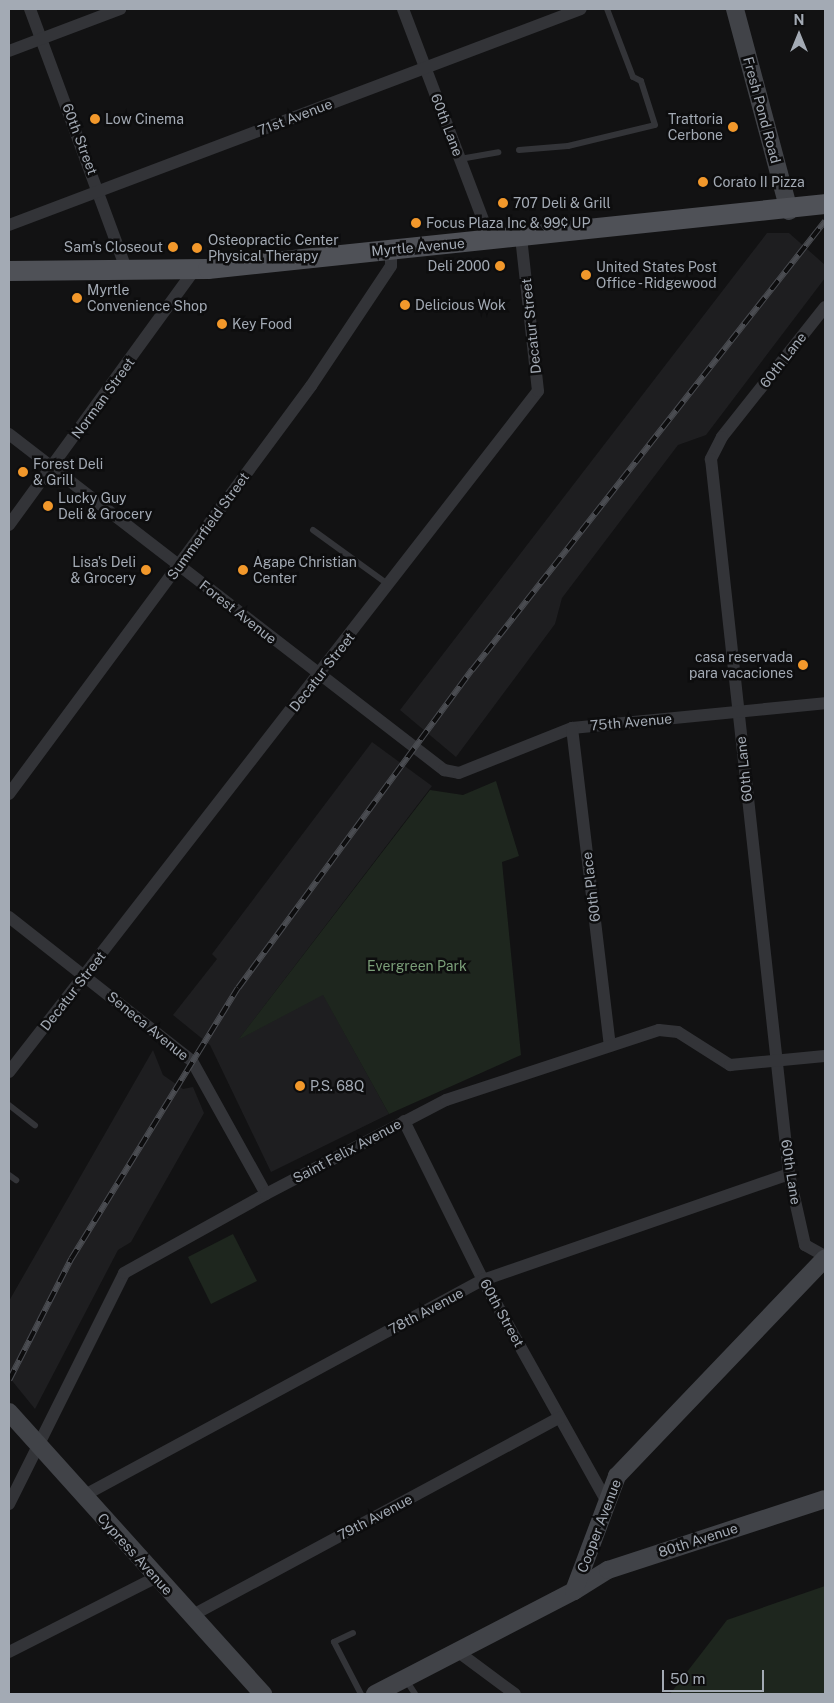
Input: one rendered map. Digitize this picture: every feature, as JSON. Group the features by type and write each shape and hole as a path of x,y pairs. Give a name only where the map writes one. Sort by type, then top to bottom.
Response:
{"main road":[{"name":"Fresh Pond Road","path":"735,9 790,210"},
{"name":"Myrtle Avenue","path":"9,271 195,269 521,238 790,210 825,204"},
{"name":"Cooper Avenue","path":"378,1694 574,1590 617,1476 825,1257"},
{"name":"Cypress Avenue","path":"9,1412 263,1694"},
{"name":"80th Avenue","path":"574,1590 608,1570 825,1499"}],"street":[{"name":"60th Street","path":"30,9 100,191 126,270"},
{"path":"9,51 120,9"},
{"name":"60th Lane","path":"403,9 491,241"},
{"name":"71st Avenue","path":"9,225 581,9"},
{"name":"Decatur Street","path":"9,1072 538,391 521,238"},
{"name":"Summerfield Street","path":"9,794 178,566 358,316 391,266 391,249"},
{"name":"Norman Street","path":"9,525 195,269"},
{"name":"60th Lane","path":"825,307 722,437 711,459 789,1174 805,1245 825,1257"},
{"name":"Forest Avenue","path":"9,434 444,770"},
{"name":"75th Avenue","path":"444,770 459,773 572,728 825,702"},
{"name":"60th Place","path":"572,728 610,1046"},
{"name":"Seneca Avenue","path":"9,917 192,1061 266,1194"},
{"name":"Saint Felix Avenue","path":"9,1504 36,1443 124,1273 266,1194 446,1100 660,1030 678,1032 730,1065 825,1056"},
{"name":"60th Street","path":"404,1121 483,1280 607,1502"},
{"name":"78th Avenue","path":"83,1496 483,1280 789,1174"},
{"name":"79th Avenue","path":"191,1616 559,1418"},
{"path":"9,1652 157,1577"},
{"path":"457,1651 515,1694"}],"lane":[{"path":"519,150 568,146 655,125 641,81 633,77 607,9"},
{"path":"460,159 498,152"},
{"path":"313,530 389,585"},
{"path":"9,1105 35,1125"},
{"path":"9,1176 16,1180"},
{"path":"353,1633 334,1642 361,1694"},
{"path":"405,1678 415,1694"}],"shaded area":[{"path":"767,233 789,233 825,265 825,278 706,435 678,445 562,598 555,624 456,757 400,710"},
{"path":"372,742 432,786 239,1039 323,994 389,1114 271,1172 210,1045 173,1015 217,959 212,954"},
{"path":"153,1050 163,1075 183,1089 193,1087 204,1113 131,1242 118,1250 35,1409 9,1377 9,1301"}],"green space":[{"name":"Evergreen Park","path":"496,781 519,856 502,862 521,1055 389,1114 323,995 238,1040 430,790 463,795"},
{"path":"233,1234 257,1281 211,1304 188,1257"},
{"path":"825,1586 825,1694 670,1694 727,1620"}],"railway":[{"path":"9,1380 71,1259 238,988 472,670 825,221"}],"place":[{"name":"Low Cinema","path":"95,119"},
{"name":"Trattoria Cerbone","path":"733,127"},
{"name":"Corato II Pizza","path":"703,182"},
{"name":"707 Deli & Grill","path":"503,203"},
{"name":"Focus Plaza Inc & 99¢ UP","path":"416,223"},
{"name":"Sam's Closeout","path":"173,247"},
{"name":"Osteopractic Center Physical Therapy","path":"197,248"},
{"name":"Deli 2000","path":"500,266"},
{"name":"United States Post Office - Ridgewood","path":"586,275"},
{"name":"Myrtle Convenience Shop","path":"77,298"},
{"name":"Delicious Wok","path":"405,305"},
{"name":"Key Food","path":"222,324"},
{"name":"Forest Deli & Grill","path":"23,472"},
{"name":"Lucky Guy Deli & Grocery","path":"48,506"},
{"name":"Lisa's Deli & Grocery","path":"146,570"},
{"name":"Agape Christian Center","path":"243,570"},
{"name":"casa reservada para vacaciones","path":"803,665"},
{"name":"P.S. 68Q","path":"300,1086"}]}
